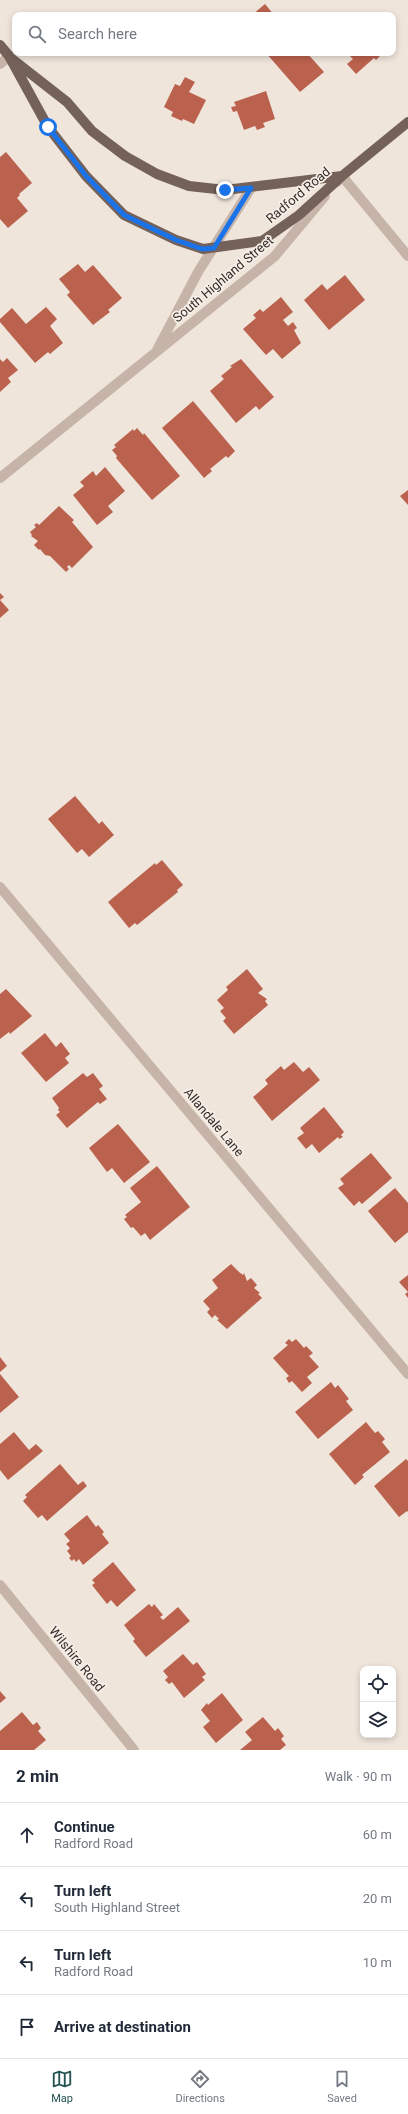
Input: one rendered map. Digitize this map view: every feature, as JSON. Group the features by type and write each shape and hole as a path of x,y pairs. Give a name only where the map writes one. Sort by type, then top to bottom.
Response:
{"main road":[{"name":"Radford Road","path":"0,44 9,56 48,127 86,176 124,215 176,240 202,249 262,241 299,215 342,176"},
{"name":"Radford Road","path":"9,56 67,102 92,131 125,156 157,174 189,186 225,190 342,176"},
{"name":"South Highland Street","path":"342,176 408,122"}],"street":[{"path":"0,64 9,56"},
{"path":"342,176 408,256"},
{"name":"South Highland Street","path":"0,478 275,256 342,176"},
{"name":"South Highland Street","path":"155,353 198,272 251,188"},
{"name":"Allandale Lane","path":"0,887 408,1374"},
{"name":"Wilshire Road","path":"0,1585 134,1750"}],"building":[{"path":"265,4 272,12 256,12"},
{"path":"269,56 310,56 324,72 300,92"},
{"path":"350,56 380,56 376,60 374,58 356,74 347,64 353,59"},
{"path":"185,77 195,82 189,92 206,100 194,124 171,116 173,112 164,107 175,84 180,86"},
{"path":"266,91 275,119 263,123 265,127 257,130 255,126 244,130 237,111 233,112 231,107 236,106 234,102"},
{"path":"6,152 32,183 19,194 20,195 17,198 28,211 8,228 0,219 0,157"},
{"path":"78,264 85,272 93,265 122,298 108,310 110,312 93,325 67,295 70,292 59,279"},
{"path":"345,275 365,300 329,330 304,300 322,284 327,290"},
{"path":"281,297 293,312 283,320 288,326 293,322 297,328 294,330 301,343 282,359 273,349 266,355 243,329 256,318 253,315 260,309 263,312"},
{"path":"46,307 57,319 50,326 63,343 50,354 48,352 35,363 0,322 0,319 12,308 26,324"},
{"path":"7,358 18,370 8,378 11,382 0,392 0,359 3,362"},
{"path":"241,359 274,397 259,410 256,406 236,423 210,391 224,379 221,376 232,367 230,366"},
{"path":"193,401 235,451 228,458 226,456 210,469 212,471 204,478 162,428"},
{"path":"137,428 143,435 144,433 180,476 152,500 116,458 117,456 112,450 116,447 114,445 133,429 134,431"},
{"path":"105,467 125,491 108,506 113,512 97,525 73,495 84,486 80,482 93,471 96,476"},
{"path":"408,490 408,505 400,496"},
{"path":"59,506 74,520 72,522 93,547 72,568 69,565 67,567 69,569 66,572 50,556 45,555 34,545 38,541 31,536 32,535 30,532 36,527 34,525 37,523 39,525"},
{"path":"0,593 4,597 0,600"},
{"path":"0,600 9,610 0,618"},
{"path":"75,796 99,824 102,821 114,835 89,857 82,849 77,853 48,819"},
{"path":"162,860 183,885 177,890 178,892 137,925 135,923 129,928 108,902 155,863 156,865"},
{"path":"247,969 263,989 258,993 267,999 265,1001 268,1005 234,1034 223,1021 226,1018 220,1011 224,1008 217,1000 228,990 226,987"},
{"path":"6,989 32,1016 10,1034 9,1032 0,1039 0,994"},
{"path":"45,1033 56,1047 61,1042 70,1054 65,1058 69,1063 46,1082 21,1053"},
{"path":"294,1062 303,1072 309,1067 320,1080 272,1121 253,1097 268,1084 265,1080 281,1066 284,1070"},
{"path":"83,1073 87,1077 93,1073 103,1086 99,1089 107,1099 100,1104 98,1102 67,1128 56,1115 60,1112 52,1098"},
{"path":"324,1107 344,1132 341,1135 343,1137 339,1139 338,1137 319,1153 312,1144 306,1149 297,1138 304,1133 300,1128"},
{"path":"118,1124 150,1162 124,1183 112,1168 107,1172 89,1148"},
{"path":"371,1153 392,1178 362,1204 359,1201 354,1206 338,1188 344,1184 340,1179"},
{"path":"157,1166 190,1207 150,1240 145,1233 141,1236 133,1227 131,1228 124,1219 127,1217 125,1215 141,1202 130,1188"},
{"path":"395,1188 408,1203 408,1232 395,1243 368,1211"},
{"path":"231,1264 243,1275 244,1273 247,1281 251,1278 257,1285 254,1288 260,1293 258,1294 262,1298 227,1329 217,1320 219,1319 215,1315 212,1318 207,1312 210,1309 203,1301 218,1288 212,1280"},
{"path":"408,1275 408,1292 399,1282"},
{"path":"289,1339 292,1342 296,1339 304,1348 306,1346 313,1353 309,1356 319,1367 307,1377 312,1383 302,1392 292,1381 289,1383 286,1378 289,1376 273,1358 288,1345 285,1343"},
{"path":"0,1357 7,1366 0,1372"},
{"path":"0,1374 19,1397 0,1413"},
{"path":"331,1382 335,1388 338,1385 349,1399 346,1401 353,1410 318,1439 295,1412"},
{"path":"366,1422 375,1433 378,1431 385,1439 382,1442 390,1452 362,1475 364,1477 355,1485 329,1454"},
{"path":"14,1432 29,1450 36,1444 43,1451 8,1480 0,1470 0,1444"},
{"path":"406,1459 408,1461 408,1512 407,1511 399,1517 374,1486"},
{"path":"60,1464 78,1485 83,1481 87,1486 47,1521 42,1515 38,1518 23,1501 27,1497 25,1495"},
{"path":"87,1515 96,1527 98,1525 104,1532 102,1534 109,1543 83,1565 79,1559 76,1562 74,1559 72,1561 69,1558 71,1556 67,1551 70,1548 66,1544 70,1541 64,1534"},
{"path":"113,1562 136,1590 117,1607 111,1600 107,1604 92,1585 95,1583 92,1580"},
{"path":"149,1604 152,1607 154,1604 163,1615 160,1617 163,1620 178,1607 190,1621 146,1657 133,1641 135,1639 124,1625"},
{"path":"183,1654 193,1665 197,1662 206,1674 202,1677 205,1680 184,1698 172,1682 169,1684 165,1680 168,1677 163,1671"},
{"path":"0,1691 6,1698 0,1703"},
{"path":"222,1693 243,1720 216,1743 203,1727 210,1721 201,1710 207,1703 208,1705"},
{"path":"22,1712 33,1725 37,1722 41,1728 38,1731 46,1740 34,1750 0,1750 0,1731"},
{"path":"263,1717 275,1731 278,1728 284,1736 281,1739 286,1745 280,1750 240,1750 252,1740 245,1732"}],"route":[{"path":"48,127 86,176 124,215 176,240 202,249 214,248 251,188 225,190"}]}
